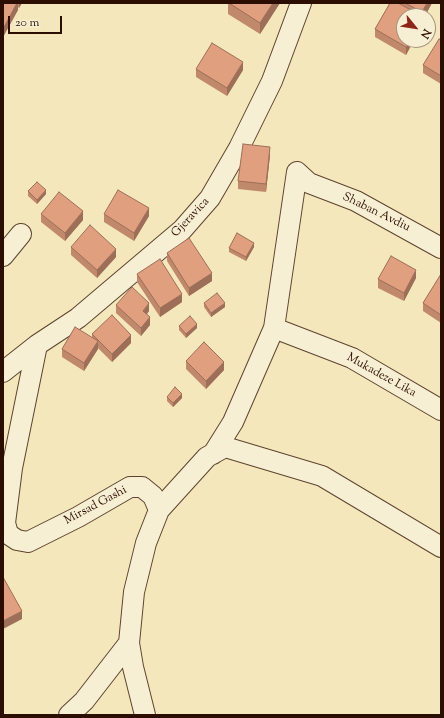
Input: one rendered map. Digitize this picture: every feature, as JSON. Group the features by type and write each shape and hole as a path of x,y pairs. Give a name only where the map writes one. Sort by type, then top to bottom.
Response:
{"street":[{"name":"Gjeravica","path":"3,372 37,345 78,318 182,230 210,198 239,148 272,81 301,3"},
{"name":"Shaban Avdiu","path":"274,328 297,172 309,183 356,201 441,248"},
{"path":"3,256 21,234"},
{"name":"Mukadeze Lika","path":"274,328 352,358 441,410"},
{"path":"213,454 233,422 274,328"},
{"name":"Mirsad Gashi","path":"37,345 12,468 5,523 8,534 17,540 28,542 78,517 130,487 142,487 153,496 158,510"},
{"path":"145,715 133,667 130,643 134,592 146,543 158,510 207,456 225,447 322,476 441,547"},
{"path":"69,715 84,701 130,643"}],"building":[{"path":"3,3 17,3 3,29"},
{"path":"229,3 273,3 260,23"},
{"path":"390,3 398,3 407,8 396,8 396,41 375,29"},
{"path":"405,3 427,3 424,8 414,8"},
{"path":"439,39 441,40 441,76 423,65 433,48 436,48 436,44"},
{"path":"212,43 243,62 227,88 196,69"},
{"path":"243,144 270,147 266,184 238,181"},
{"path":"37,182 46,190 37,200 28,191"},
{"path":"118,190 149,208 134,233 104,214"},
{"path":"59,192 83,211 65,233 41,214"},
{"path":"90,225 116,249 97,270 71,247"},
{"path":"237,233 254,243 246,257 229,248"},
{"path":"189,238 212,273 189,288 167,253"},
{"path":"391,256 416,270 404,293 378,279"},
{"path":"160,259 182,294 160,308 137,274"},
{"path":"441,274 441,315 423,303"},
{"path":"132,287 149,303 143,311 150,317 141,328 116,305"},
{"path":"217,293 225,303 211,313 204,303"},
{"path":"112,315 131,335 112,354 92,334"},
{"path":"190,316 197,324 186,334 179,326"},
{"path":"75,327 98,341 84,363 62,349"},
{"path":"204,342 224,362 206,381 186,361"},
{"path":"175,387 182,394 173,403 167,397"},
{"path":"3,577 22,611 3,621"}]}
